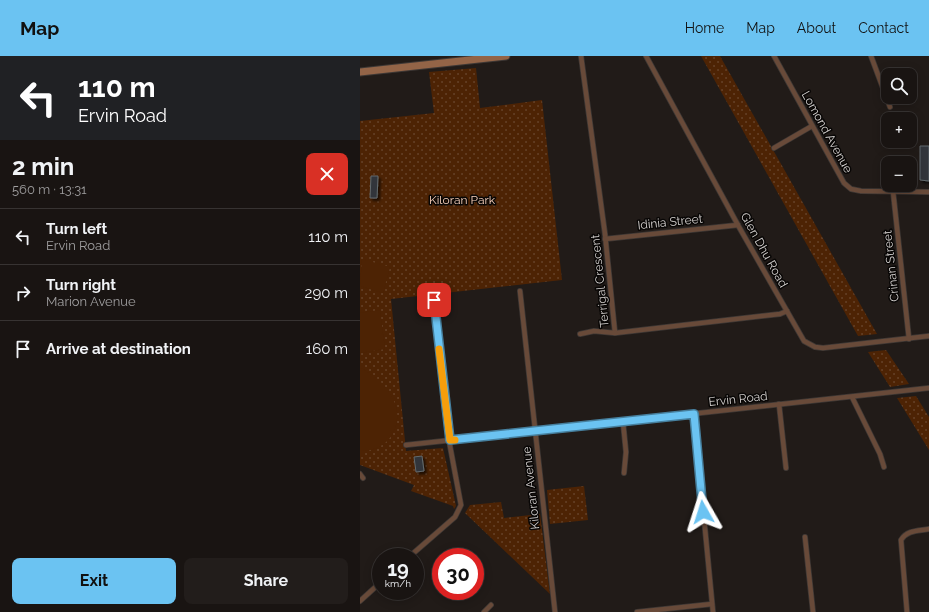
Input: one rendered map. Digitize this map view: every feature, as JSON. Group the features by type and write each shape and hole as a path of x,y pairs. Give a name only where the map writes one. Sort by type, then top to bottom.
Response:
{"main road":[{"path":"360,72 506,56"}],"street":[{"name":"Terrigal Crescent","path":"581,56 605,239 615,333 780,314 787,311"},
{"name":"Glen Dhu Road","path":"646,56 802,338 815,347 830,348 929,336"},
{"name":"Lomond Avenue","path":"774,56 844,183 851,189 861,191 881,191"},
{"path":"872,56 890,107"},
{"path":"774,148 812,126"},
{"name":"Crinan Street","path":"893,192 909,339"},
{"name":"Lomond Avenue","path":"917,192 929,192"},
{"name":"Idinia Street","path":"605,239 738,224"},
{"name":"Kiloran Avenue","path":"520,291 555,612"},
{"path":"419,548 455,517 460,508 460,499 450,440 434,300"},
{"path":"580,334 594,331 615,333"},
{"name":"Ervin Road","path":"406,445 929,388"},
{"path":"852,397 880,454 884,468"},
{"path":"779,404 786,468"},
{"path":"694,414 713,612"},
{"path":"623,422 626,452 624,473"},
{"path":"907,612 900,545 904,536 911,532 929,529"},
{"path":"806,537 813,612"},
{"path":"360,601 372,590"},
{"path":"637,612 712,604"},
{"path":"484,612 491,605"}],"green space":[{"path":"701,56 720,56 877,334 858,336"},
{"name":"Kiloran Park","path":"476,68 480,108 542,100 562,280 391,299 406,451 443,448 456,506 454,509 453,506 411,491 414,485 360,465 360,121 434,113 429,72"},
{"path":"362,259 390,267 383,293 360,286"},
{"path":"380,310 385,349 360,353 360,313"},
{"path":"886,350 909,384 890,387 868,352"},
{"path":"360,368 372,375 384,386 393,398 397,412 397,420 392,435 382,445 368,451 360,451"},
{"path":"916,396 929,417 929,450 897,398"},
{"path":"584,486 588,520 550,524 547,490"},
{"path":"501,502 504,518 540,514 550,594 465,513 470,505"}],"building":[{"path":"920,146 929,146 929,181 920,180"},
{"path":"371,176 378,176 377,198 370,198"},
{"path":"422,456 424,471 416,472 414,457"}],"slow traffic":[{"path":"439,349 450,440 455,440"}],"route":[{"path":"434,300 450,440 694,414 703,512"}]}
